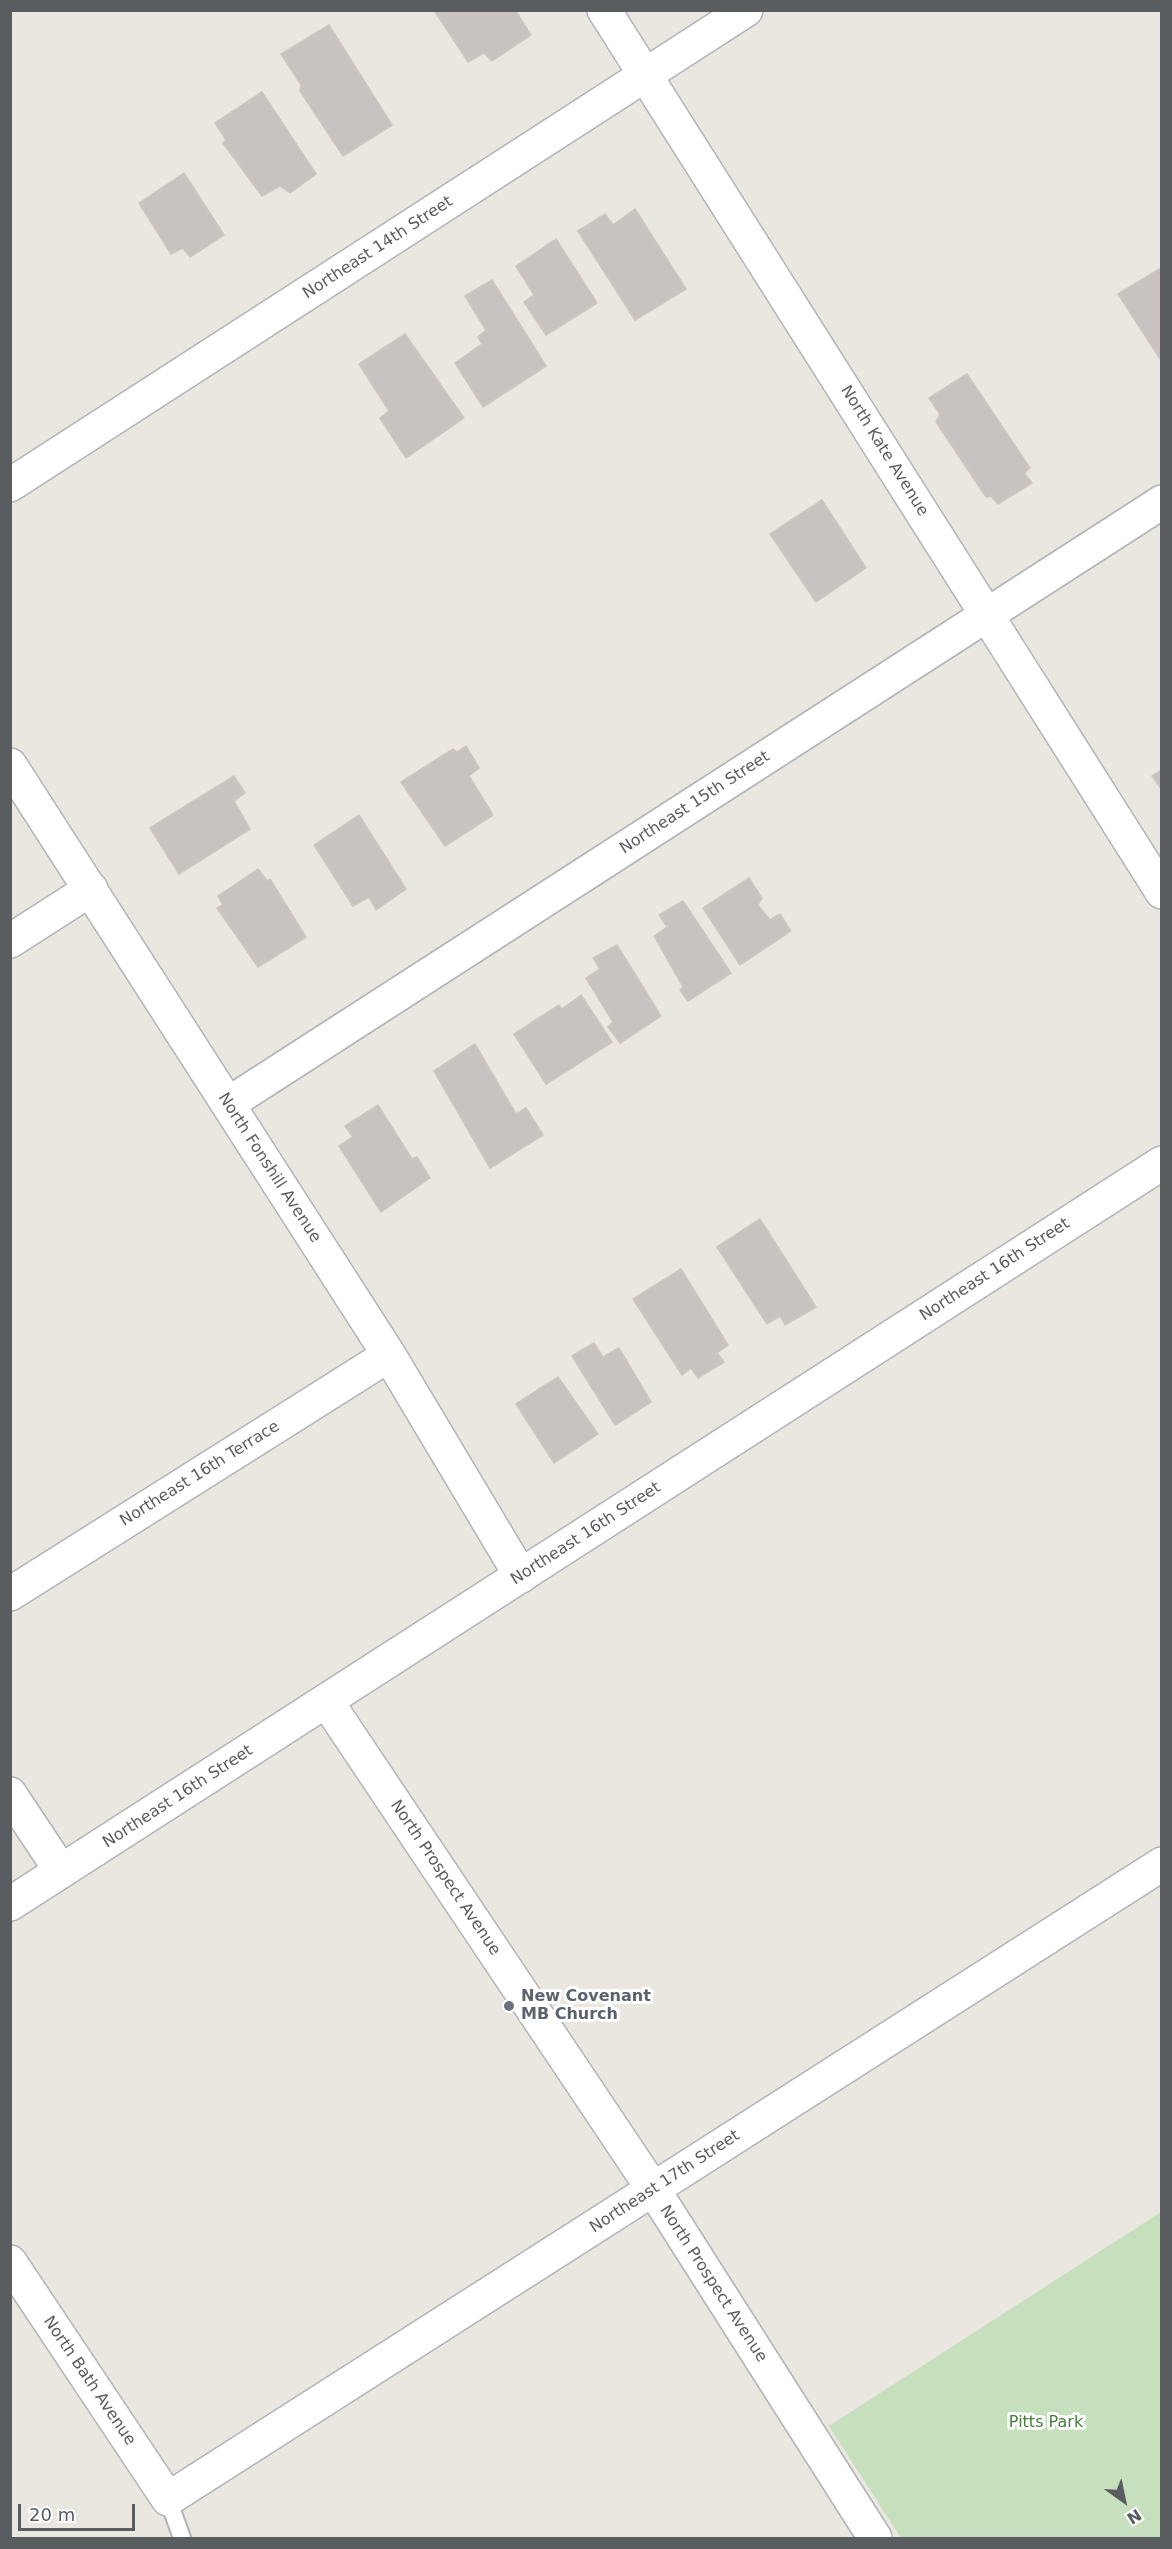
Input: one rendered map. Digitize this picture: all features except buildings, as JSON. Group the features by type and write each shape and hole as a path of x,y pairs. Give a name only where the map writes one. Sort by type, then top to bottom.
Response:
{"street":[{"name":"North Kate Avenue","path":"604,10 1161,892"},
{"name":"Northeast 14th Street","path":"10,485 746,10"},
{"name":"Northeast 15th Street","path":"228,1104 1161,502"},
{"name":"North Fonshill Avenue","path":"10,765 389,1355 521,1576"},
{"path":"10,941 91,889"},
{"name":"Northeast 16th Street","path":"10,1904 327,1702 1161,1162"},
{"name":"Northeast 16th Terrace","path":"10,1594 389,1355"},
{"name":"North Prospect Avenue","path":"327,1702 653,2189 875,2538"},
{"path":"10,1794 61,1872"},
{"name":"Northeast 17th Street","path":"168,2499 1161,1864"},
{"name":"North Bath Avenue","path":"10,2262 168,2499"}],"lane":[{"path":"168,2499 182,2538"}],"green space":[{"name":"Pitts Park","path":"1161,2212 1161,2538 901,2538 829,2426"}],"place":[{"name":"New Covenant MB Church","path":"509,2006"}]}
